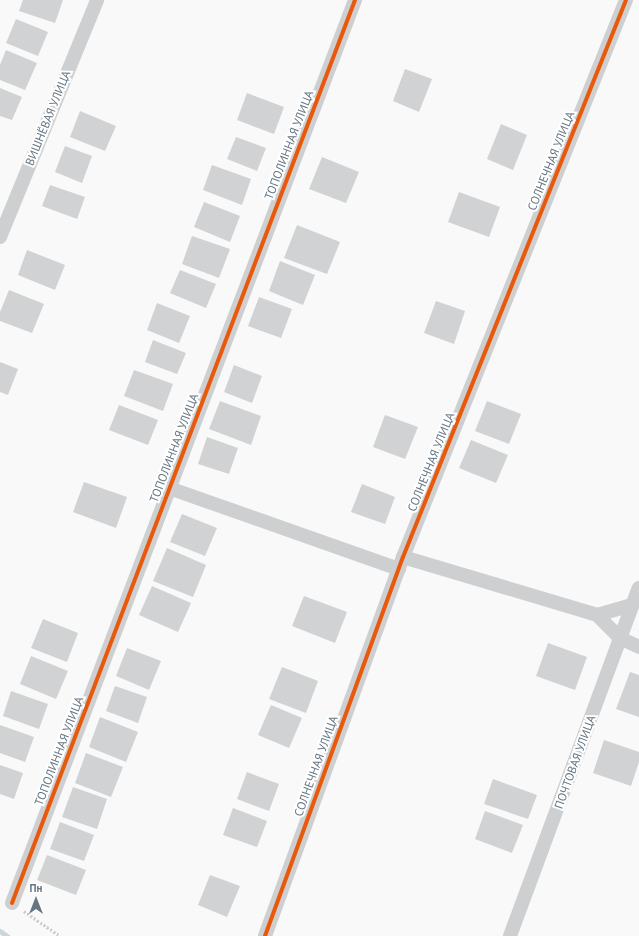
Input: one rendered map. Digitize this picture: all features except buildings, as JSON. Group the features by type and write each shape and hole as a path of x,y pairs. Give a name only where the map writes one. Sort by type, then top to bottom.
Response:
{"street":[{"name":"ВИШНЁВАЯ УЛИЦА","path":"0,237 97,0"},
{"name":"ТОПОЛИННАЯ УЛИЦА","path":"12,903 355,0"},
{"name":"СОЛНЕЧНАЯ УЛИЦА","path":"265,936 401,563 626,0"},
{"path":"169,488 401,563 597,615 620,638 639,647"},
{"name":"ПОЧТОВАЯ УЛИЦА","path":"510,936 639,588"},
{"path":"597,615 632,605"}],"path":[{"path":"12,903 60,936"}],"waterway":[{"path":"0,931 7,936"}],"cycle path":[{"path":"12,903 355,0"},
{"path":"265,936 403,557 626,0"}]}
